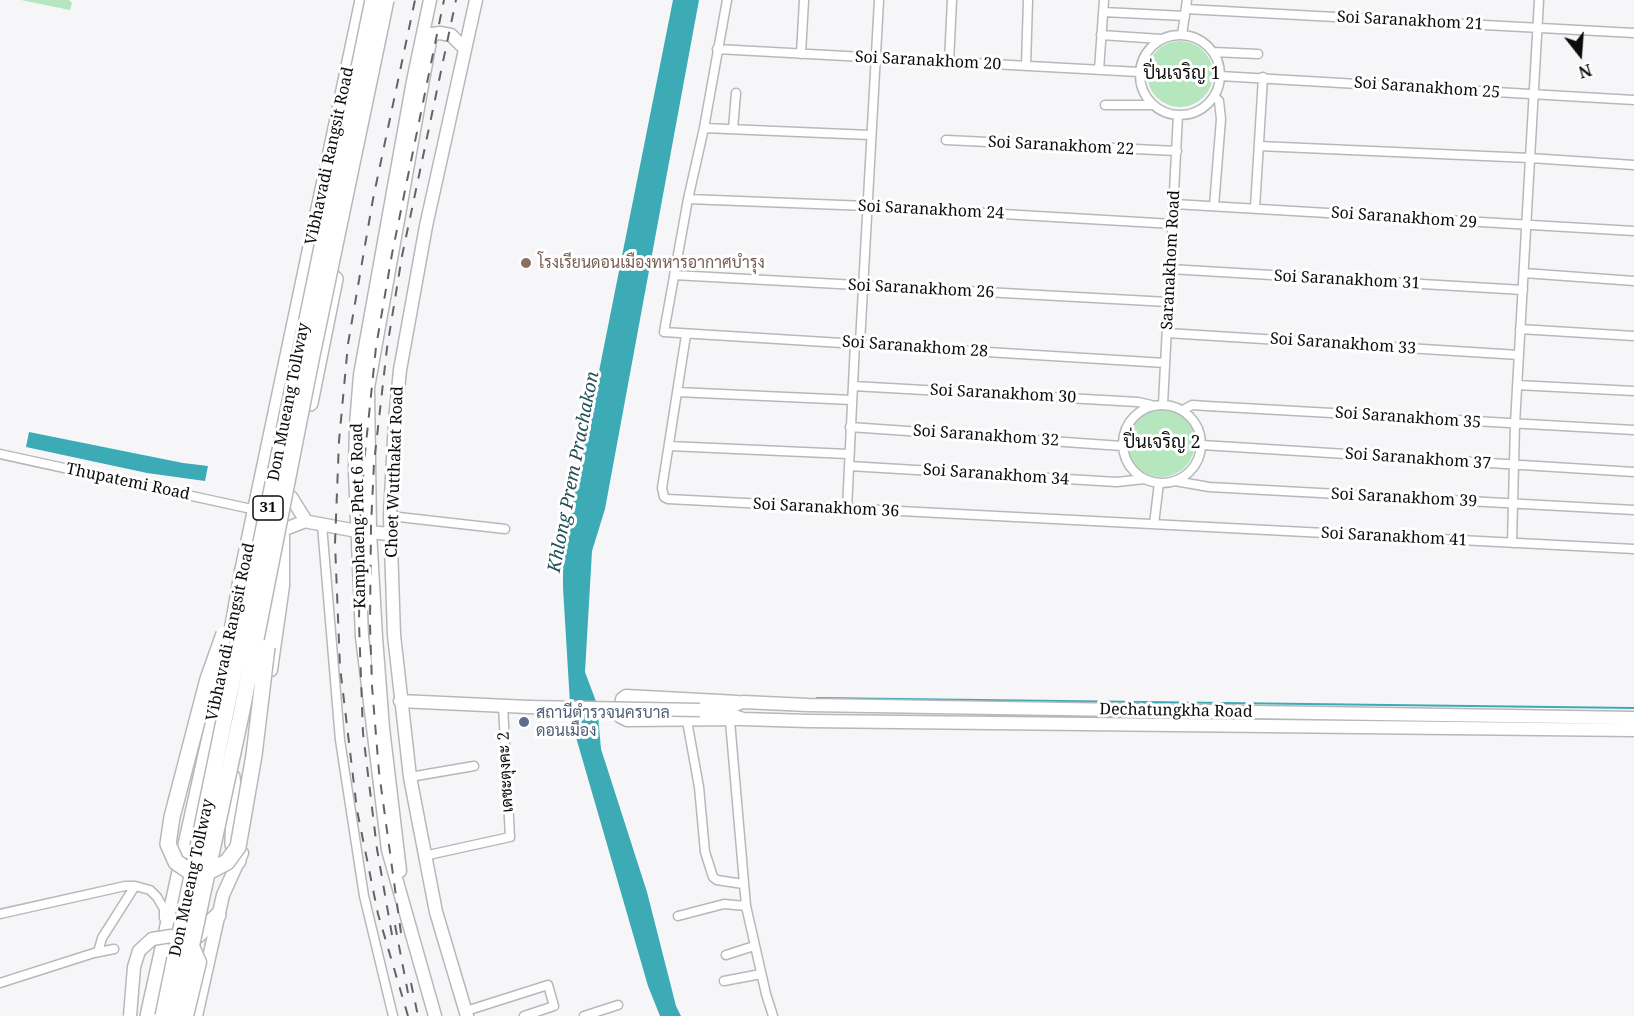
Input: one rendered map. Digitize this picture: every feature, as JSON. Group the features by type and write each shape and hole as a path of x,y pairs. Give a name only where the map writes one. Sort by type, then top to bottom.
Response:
{"highway":[{"name":"Vibhavadi Rangsit Road","path":"148,1016 227,660 242,574 363,0"},
{"name":"Don Mueang Tollway","path":"163,1016 373,0"},
{"name":"Don Mueang Tollway","path":"179,1016 386,0"},
{"name":"Vibhavadi Rangsit Road","path":"179,1016 232,777 266,608 278,562 393,0"},
{"path":"242,574 208,679 172,817 168,844 176,862 189,871 208,872 227,862 238,847 254,755 278,562"},
{"path":"232,777 233,844 238,861"},
{"path":"198,935 219,915"}],"main road":[{"name":"Kamphaeng Phet 6 Road","path":"363,532 356,425 360,375 413,81 430,0"},
{"name":"Kamphaeng Phet 6 Road","path":"435,1016 388,850 362,638 368,388 438,0"},
{"name":"Choet Wutthakat Road","path":"466,1013 436,912 410,777 394,635 390,516 400,370 426,226 476,0"},
{"path":"431,34 451,35 465,50"},
{"path":"291,498 314,523"},
{"path":"284,532 314,523 363,532"},
{"name":"Vibhavadi Rangsit Road","path":"196,1016 223,895 238,861 249,825 274,653 284,566 284,532"},
{"name":"Kamphaeng Phet 6 Road","path":"363,532 390,534"},
{"path":"743,702 626,696 622,699 621,717 623,720 730,721 743,719"},
{"name":"Dechatungkha Road","path":"400,701 528,707 700,710 719,711 743,719 831,722 1229,725 1560,723 1634,718"},
{"name":"Dechatungkha Road","path":"719,711 743,702 1229,712 1560,723 1634,730"},
{"path":"1229,712 1229,725"},
{"path":"130,1016 134,967 139,951 152,939 171,936 192,944 200,962 187,1016"}],"street":[{"path":"674,275 727,0"},
{"path":"801,54 804,0"},
{"path":"847,509 848,454 862,285 879,0"},
{"path":"949,62 952,0"},
{"path":"1026,66 1028,0"},
{"path":"1099,70 1104,0"},
{"path":"1512,543 1515,424 1539,0"},
{"path":"1182,34 1186,8"},
{"name":"Soi Saranakhom 21","path":"1103,12 1186,8 1634,33"},
{"path":"1101,35 1162,39 1182,34 1200,40 1213,52 1219,64 1220,76 1214,96 1199,110 1178,115 1165,112 1153,105 1145,96 1140,84 1139,72 1142,58 1162,39"},
{"name":"Soi Saranakhom 20","path":"717,49 1139,72"},
{"path":"1213,52 1258,54"},
{"name":"Soi Saranakhom 25","path":"1220,76 1634,100"},
{"path":"1255,208 1263,77"},
{"path":"733,129 736,93"},
{"path":"1214,96 1219,101 1221,119 1214,206"},
{"path":"1105,105 1153,105"},
{"name":"Saranakhom Road","path":"1163,404 1178,115"},
{"path":"704,128 870,135"},
{"name":"Soi Saranakhom 22","path":"946,140 1176,152"},
{"path":"1259,146 1634,165"},
{"name":"Soi Saranakhom 24","path":"688,199 867,206 1173,224"},
{"name":"Soi Saranakhom 29","path":"1174,204 1634,231"},
{"name":"Soi Saranakhom 31","path":"1170,269 1523,290"},
{"path":"1524,273 1634,281"},
{"name":"Soi Saranakhom 26","path":"674,275 1168,302"},
{"name":"Soi Saranakhom 28","path":"674,275 664,332 1165,363"},
{"path":"1520,329 1634,336"},
{"name":"Soi Saranakhom 33","path":"1167,333 1519,355"},
{"name":"Soi Saranakhom 36","path":"686,335 662,492 668,499 1154,524"},
{"path":"1517,385 1634,391"},
{"name":"Soi Saranakhom 30","path":"853,386 1138,402 1151,405"},
{"path":"677,392 852,400"},
{"path":"1163,404 1183,410 1197,425 1202,445 1199,456 1194,467 1175,481 1159,483 1144,478 1129,465 1122,446 1124,432 1130,420 1139,411 1151,405 1163,404"},
{"name":"Soi Saranakhom 35","path":"1183,410 1192,405 1634,430"},
{"name":"Soi Saranakhom 32","path":"850,427 1122,446"},
{"name":"Soi Saranakhom 37","path":"1202,445 1634,472"},
{"path":"669,446 848,454"},
{"name":"Thupatemi Road","path":"0,454 256,510"},
{"name":"Soi Saranakhom 34","path":"849,466 1117,482 1144,478"},
{"name":"Soi Saranakhom 39","path":"1175,481 1209,487 1634,510"},
{"path":"1154,524 1159,483"},
{"path":"390,516 505,529"},
{"path":"314,523 340,740 364,897 393,1016"},
{"name":"Soi Saranakhom 41","path":"1154,524 1634,549"},
{"name":"เดชะตุงคะ 2","path":"424,856 510,837 503,706"},
{"path":"687,721 699,787 705,852 713,877 717,880 743,884"},
{"path":"730,721 746,906 773,1016"},
{"path":"410,777 474,766"},
{"path":"0,914 125,886 150,890 164,909 154,984"},
{"path":"98,952 102,938 135,886"},
{"path":"678,916 724,904 746,906"},
{"path":"726,955 754,946"},
{"path":"0,983 114,949"},
{"path":"724,981 762,974"},
{"path":"466,1013 548,985 554,1006 524,1016"},
{"path":"584,1016 618,1005"}],"green space":[{"path":"21,0 69,0 72,3 70,10"},
{"path":"1180,41 1192,44 1203,51 1210,62 1213,74 1210,86 1203,97 1192,104 1180,107 1168,104 1157,97 1150,86 1147,74 1150,62 1157,51 1168,44"},
{"path":"1161,409 1174,412 1185,419 1192,430 1195,443 1192,456 1185,467 1174,474 1161,477 1148,474 1137,467 1130,456 1127,443 1130,430 1137,419 1148,412"}],"water":[{"path":"673,0 699,0 605,509 592,551 585,672 597,704 601,749 647,892 676,1006 681,1016 660,1016 648,986 571,720 563,552"},
{"path":"29,432 208,466 205,481 147,473 26,447"}],"waterway":[{"path":"817,698 1634,708"}],"railway":[{"path":"408,1016 378,914 357,810 340,667 335,543 339,441 348,344 373,199 415,0"},
{"path":"392,935 377,849 363,733 359,623 360,526 376,347 392,254 444,0"},
{"path":"401,933 379,772 372,686 370,624 374,463 387,348 402,256 456,0"},
{"path":"395,925 408,993"},
{"path":"411,983 418,1016"}],"place":[{"name":"โรงเรียนดอนเมืองทหารอากาศบำรุง","path":"526,263"},
{"name":"สถานีตำรวจนครบาล ดอนเมือง","path":"524,722"}],"district":[{"name":"ปิ่นเจริญ 1","path":"1182,74"},
{"name":"ปิ่นเจริญ 2","path":"1162,443"}],"water label":[{"name":"Khlong Prem Prachakon","path":"574,472"}]}
